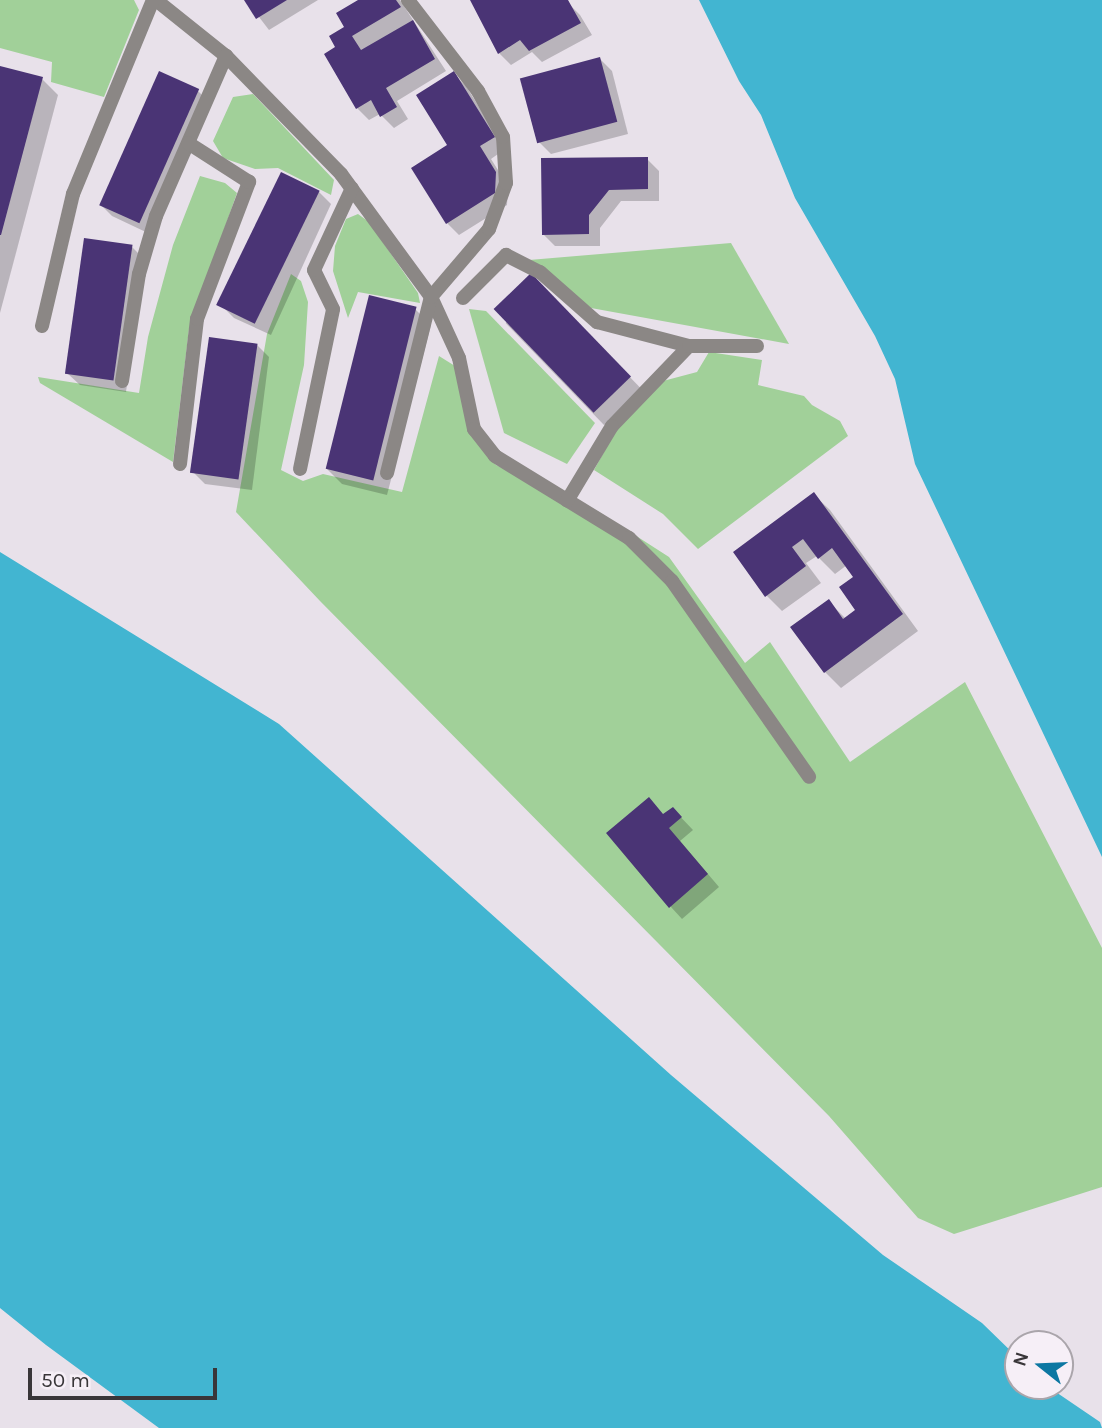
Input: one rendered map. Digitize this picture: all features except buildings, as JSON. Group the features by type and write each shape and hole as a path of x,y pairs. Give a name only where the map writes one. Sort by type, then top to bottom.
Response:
{"street":[{"path":"42,326 73,194 155,0 226,56 352,188 431,297 459,358 474,429 495,456 629,538 672,581 808,777"},
{"path":"387,473 431,297 489,229 506,183 503,137 478,91 408,0"},
{"path":"122,381 139,274 156,216 226,56"},
{"path":"180,464 197,318 249,182 188,143"},
{"path":"300,469 332,309 314,270 352,188"},
{"path":"463,298 506,256 540,272 597,322 688,346 757,346"},
{"path":"566,501 612,426 688,346"}],"green space":[{"path":"0,0 134,0 139,10 104,97 51,82 52,62 0,48"},
{"path":"253,94 334,180 331,195 278,168 255,169 223,158 213,141 233,97"},
{"path":"200,176 225,183 237,193 189,329 173,462 40,383 38,377 139,393 148,337 173,245"},
{"path":"358,214 369,222 418,293 420,303 358,292 348,318 333,271 335,246 346,219"},
{"path":"731,243 789,344 591,308 529,260"},
{"path":"291,274 301,281 308,302 304,365 281,470 303,481 323,474 402,492 439,356 455,366 473,436 496,465 599,512 669,557 745,663 770,642 850,762 965,682 1102,948 1102,1187 954,1234 918,1218 829,1116 320,601 236,512 267,334"},
{"path":"469,309 486,311 595,423 567,464 504,433"},
{"path":"709,352 762,360 758,385 804,396 812,405 840,421 848,436 698,549 663,514 594,470 615,432 663,381 697,372"}],"water":[{"path":"699,0 1102,0 1102,857 915,464 895,379 875,336 795,198 761,115 739,81"},
{"path":"0,552 279,724 671,1075 883,1255 982,1323 1004,1344 1004,1400 1068,1400 1100,1422 1102,1428 159,1428 0,1308"}]}
